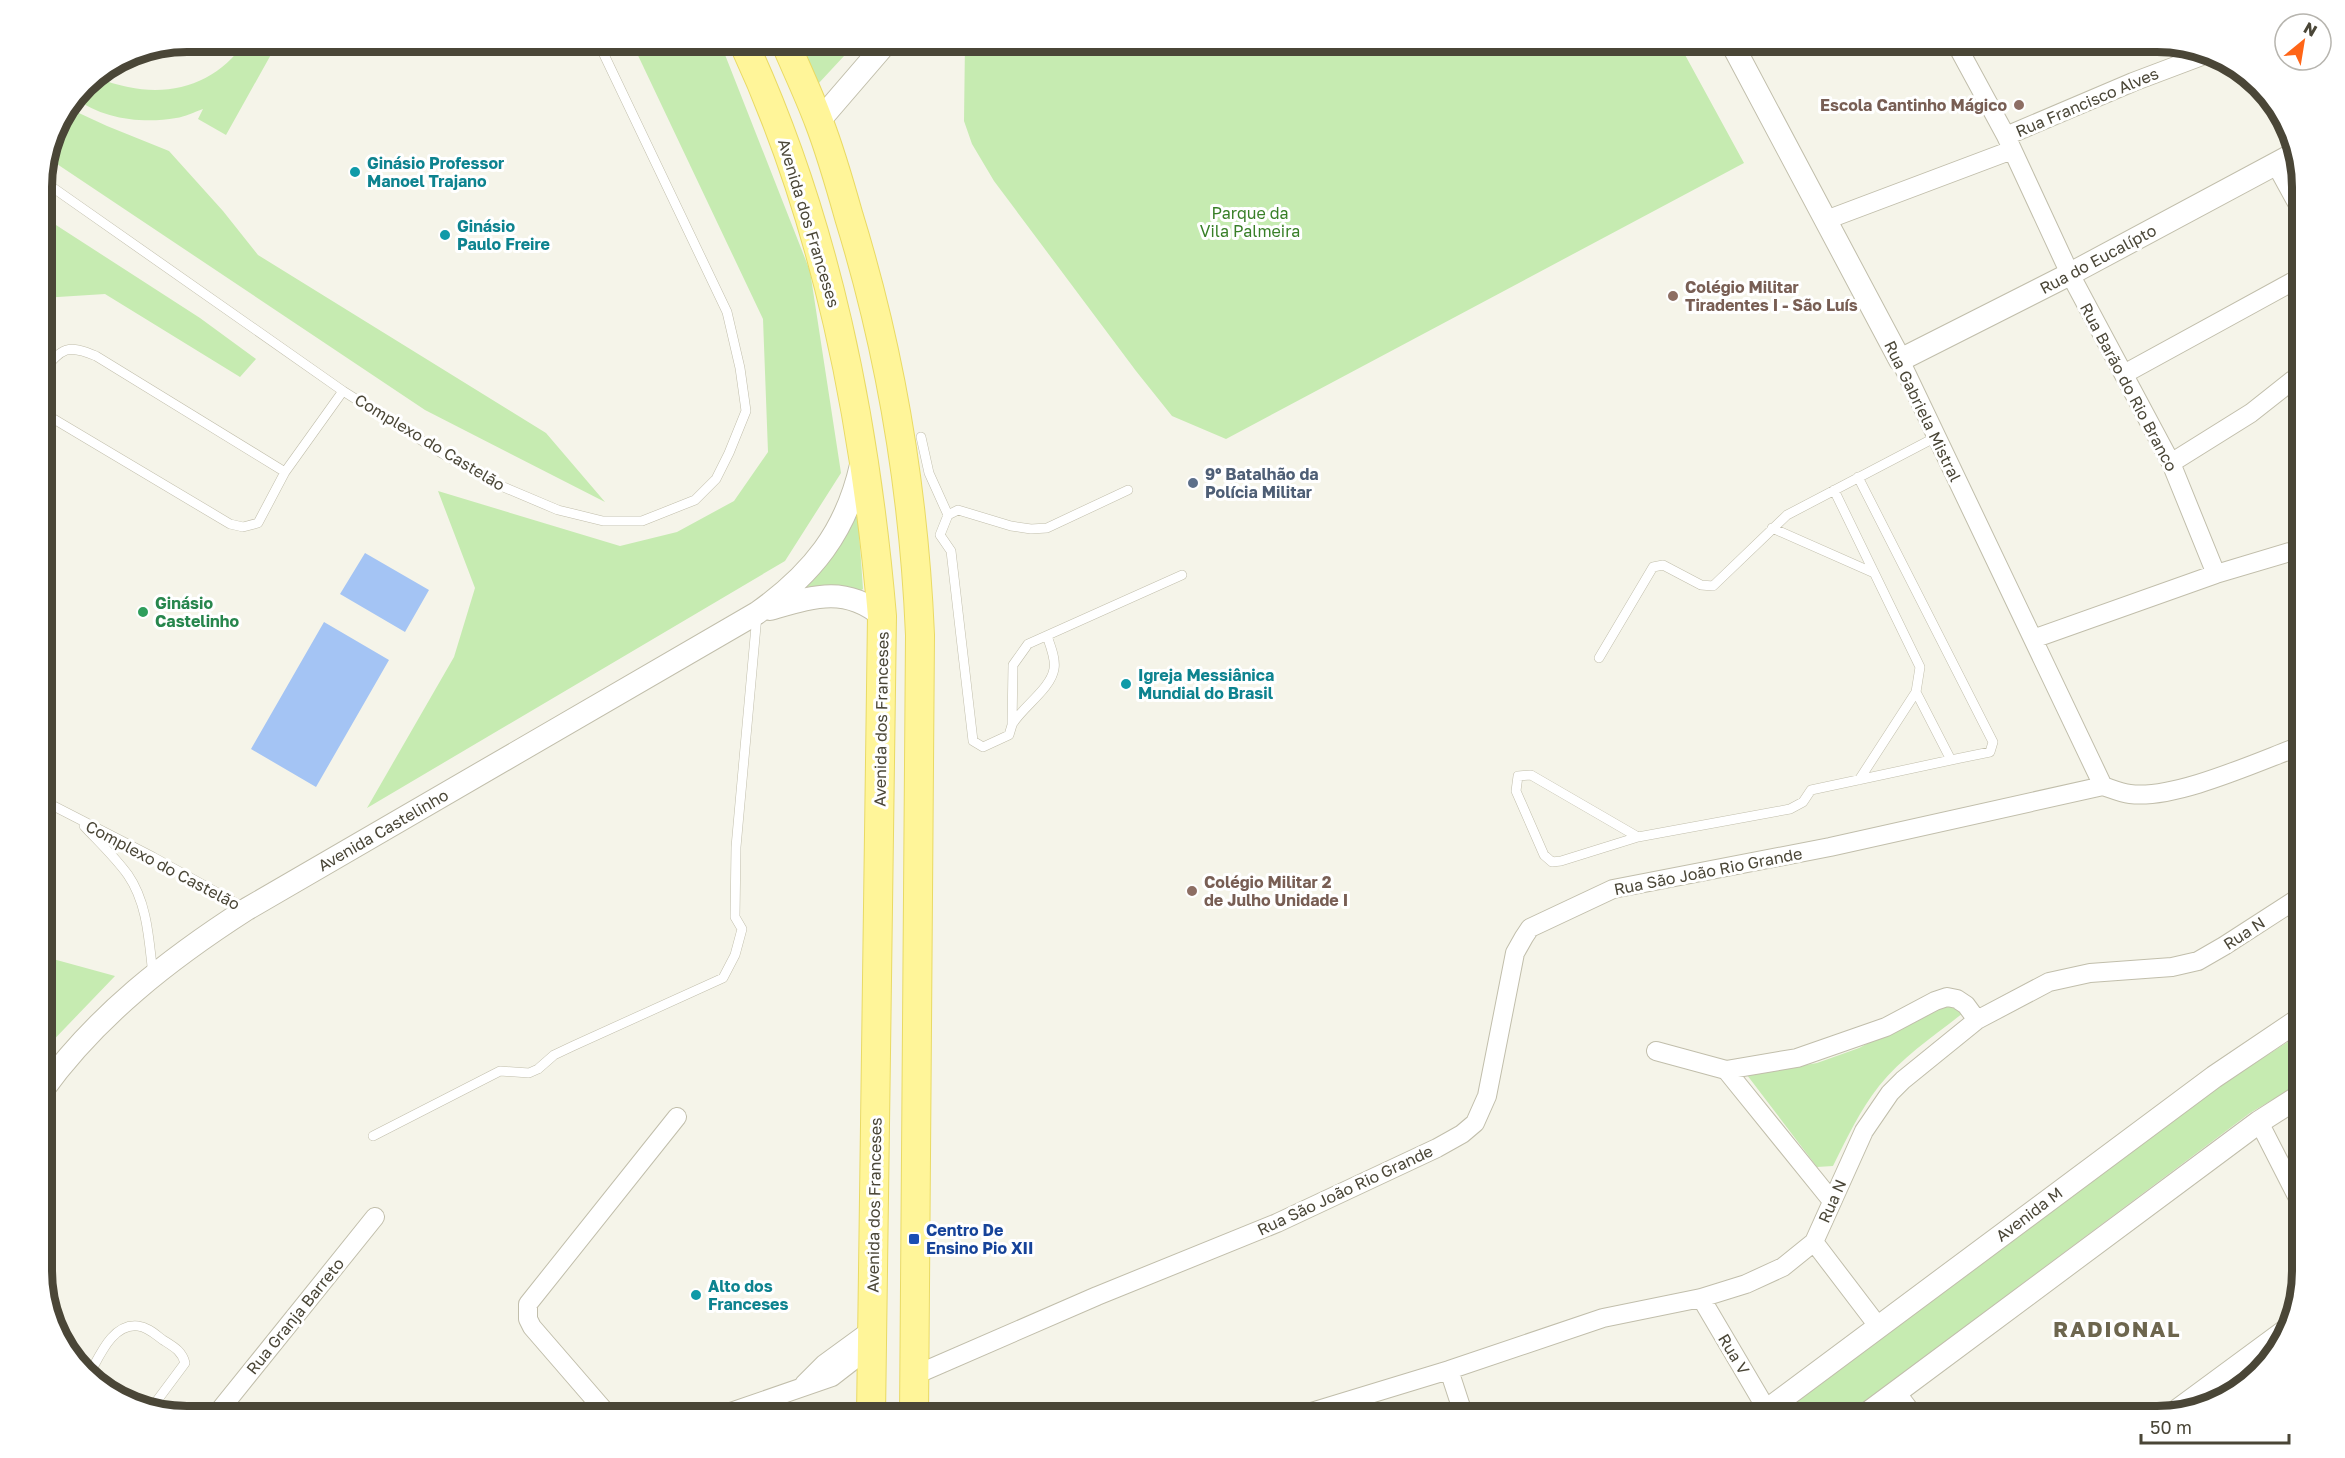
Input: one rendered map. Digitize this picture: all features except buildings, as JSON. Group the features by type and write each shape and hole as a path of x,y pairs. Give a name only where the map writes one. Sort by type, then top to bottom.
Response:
{"main road":[{"name":"Avenida dos Franceses","path":"748,53 768,100 807,207 836,310 864,452 874,525 882,616 871,1406"},
{"path":"790,53 819,121 859,248 879,327 903,449 927,536 920,647 914,1399"}],"street":[{"name":"Rua Gabriela Mistral","path":"1736,52 1900,360 2103,786"},
{"name":"Rua Barão do Rio Branco","path":"1959,52 2009,143 2070,274 2171,463 2216,574"},
{"path":"819,121 878,53"},
{"name":"Rua Francisco Alves","path":"1826,220 2009,143 2133,82 2196,58"},
{"path":"2284,158 2292,181"},
{"name":"Rua do Eucalípto","path":"1900,360 2070,274 2284,158"},
{"path":"2124,374 2292,282"},
{"path":"2171,463 2251,413 2292,381"},
{"name":"Avenida Castelinho","path":"53,1078 92,1030 195,942 247,909 758,613 790,588 828,545 856,489 864,452"},
{"path":"2033,639 2216,574 2292,551"},
{"name":"Avenida Castelinho","path":"758,613 812,597 833,596 853,599 882,616"},
{"name":"Rua São João Rio Grande","path":"914,1399 1097,1296 1277,1223 1462,1134 1475,1124 1487,1096 1515,953 1530,928 1613,889 1830,847 2103,786 2129,794 2169,791 2196,784 2292,749"},
{"name":"Rua N","path":"1331,1406 1449,1370 1603,1318 1701,1298 1746,1284 1783,1267 1814,1242 1864,1131 1890,1093 1977,1020 2049,982 2090,973 2172,967 2198,961 2292,902"},
{"path":"1656,1052 1725,1070 1797,1058 1886,1027 1947,997 1957,999 1966,1005 1977,1020"},
{"name":"Avenida M","path":"1774,1406 1878,1326 2214,1077 2292,1024"},
{"path":"1725,1070 1832,1202"},
{"path":"1877,1406 2259,1122 2292,1101"},
{"path":"600,1406 532,1327 528,1318 528,1304 677,1118"},
{"path":"2259,1122 2292,1186"},
{"name":"Rua Granja Barreto","path":"223,1406 375,1217"},
{"path":"1814,1242 1878,1326"},
{"name":"Rua V","path":"1701,1298 1760,1406"},
{"path":"746,1406 803,1385 824,1364 872,1337"},
{"path":"2204,1397 2274,1338"},
{"path":"1449,1370 1461,1406"},
{"path":"1896,1392 1906,1406"}],"lane":[{"name":"Complexo do Castelão","path":"53,188 343,391 494,483 569,513 603,521 642,521 694,500 716,479 746,411 740,368 727,312 603,53"},
{"path":"53,360 60,352 78,348 96,356 285,472"},
{"path":"53,419 230,524 243,526 258,523 285,472 343,391"},
{"path":"1599,658 1653,567 1663,565 1701,585 1713,586 1787,515 1936,436"},
{"path":"921,437 929,473 948,515"},
{"path":"1638,837 1531,775 1518,776 1516,791 1544,855 1552,862 1638,837 1790,809 1803,802 1811,790 1990,752 1993,742 1858,477"},
{"path":"1047,636 1055,668 1049,683 1020,712 1009,735 983,747 973,741 951,551 927,536 948,515 962,510 1011,526 1031,529 1047,528 1128,490"},
{"path":"1834,490 1920,667 1916,692 1859,780"},
{"path":"1772,528 1874,573"},
{"path":"1012,725 1013,665 1028,644 1182,575"},
{"path":"373,1136 500,1071 529,1073 538,1070 554,1055 723,978 735,955 742,929 735,917 736,847 758,613"},
{"path":"1916,692 1952,760"},
{"name":"Complexo do Castelão","path":"53,806 153,856 247,909"},
{"name":"Complexo do Castelão","path":"78,820 111,854 129,877 140,902 148,930 153,976"},
{"path":"93,1367 106,1344 116,1333 128,1327 138,1326 147,1329 181,1352 185,1363 156,1402"}],"green space":[{"name":"Parque da Vila Palmeira","path":"1684,52 1744,163 1226,439 1172,416 994,181 972,144 964,121 965,53"},
{"path":"236,53 272,53 226,135 198,119 203,109 163,120 137,120 110,115 83,103 106,80 145,90 178,88 208,76"},
{"path":"637,53 724,53 810,271 841,473 785,561 367,808 454,657 475,588 438,491 620,546 677,532 734,501 768,452 763,319"},
{"path":"802,53 847,53 818,84"},
{"path":"76,112 169,151 223,211 258,255 546,433 605,502 425,410 55,163 66,128"},
{"path":"53,223 200,318 256,359 240,377 105,294 53,297"},
{"path":"854,515 858,518 863,589 860,591 802,590"},
{"path":"53,959 115,976 53,1041"},
{"path":"1945,1003 1963,1013 1908,1056 1888,1075 1860,1114 1833,1166 1817,1167 1747,1075 1817,1063 1859,1048"},
{"path":"2292,1039 2292,1091 2250,1113 1859,1406 1790,1406 2230,1079"}],"water":[{"path":"365,553 429,590 405,632 340,594"},
{"path":"324,622 389,660 316,787 251,749"}],"place":[{"name":"Escola Cantinho Mágico","path":"2019,105"},
{"name":"Ginásio Professor Manoel Trajano","path":"355,172"},
{"name":"Ginásio Paulo Freire","path":"445,235"},
{"name":"Colégio Militar Tiradentes I - São Luís","path":"1673,296"},
{"name":"9º Batalhão da Polícia Militar","path":"1193,483"},
{"name":"Ginásio Castelinho","path":"143,612"},
{"name":"Igreja Messiânica Mundial do Brasil","path":"1126,684"},
{"name":"Colégio Militar 2 de Julho Unidade I","path":"1192,891"},
{"name":"Centro De Ensino Pio XII","path":"914,1239"},
{"name":"Alto dos Franceses","path":"696,1295"}],"district":[{"name":"RADIONAL","path":"2117,1329"}]}
